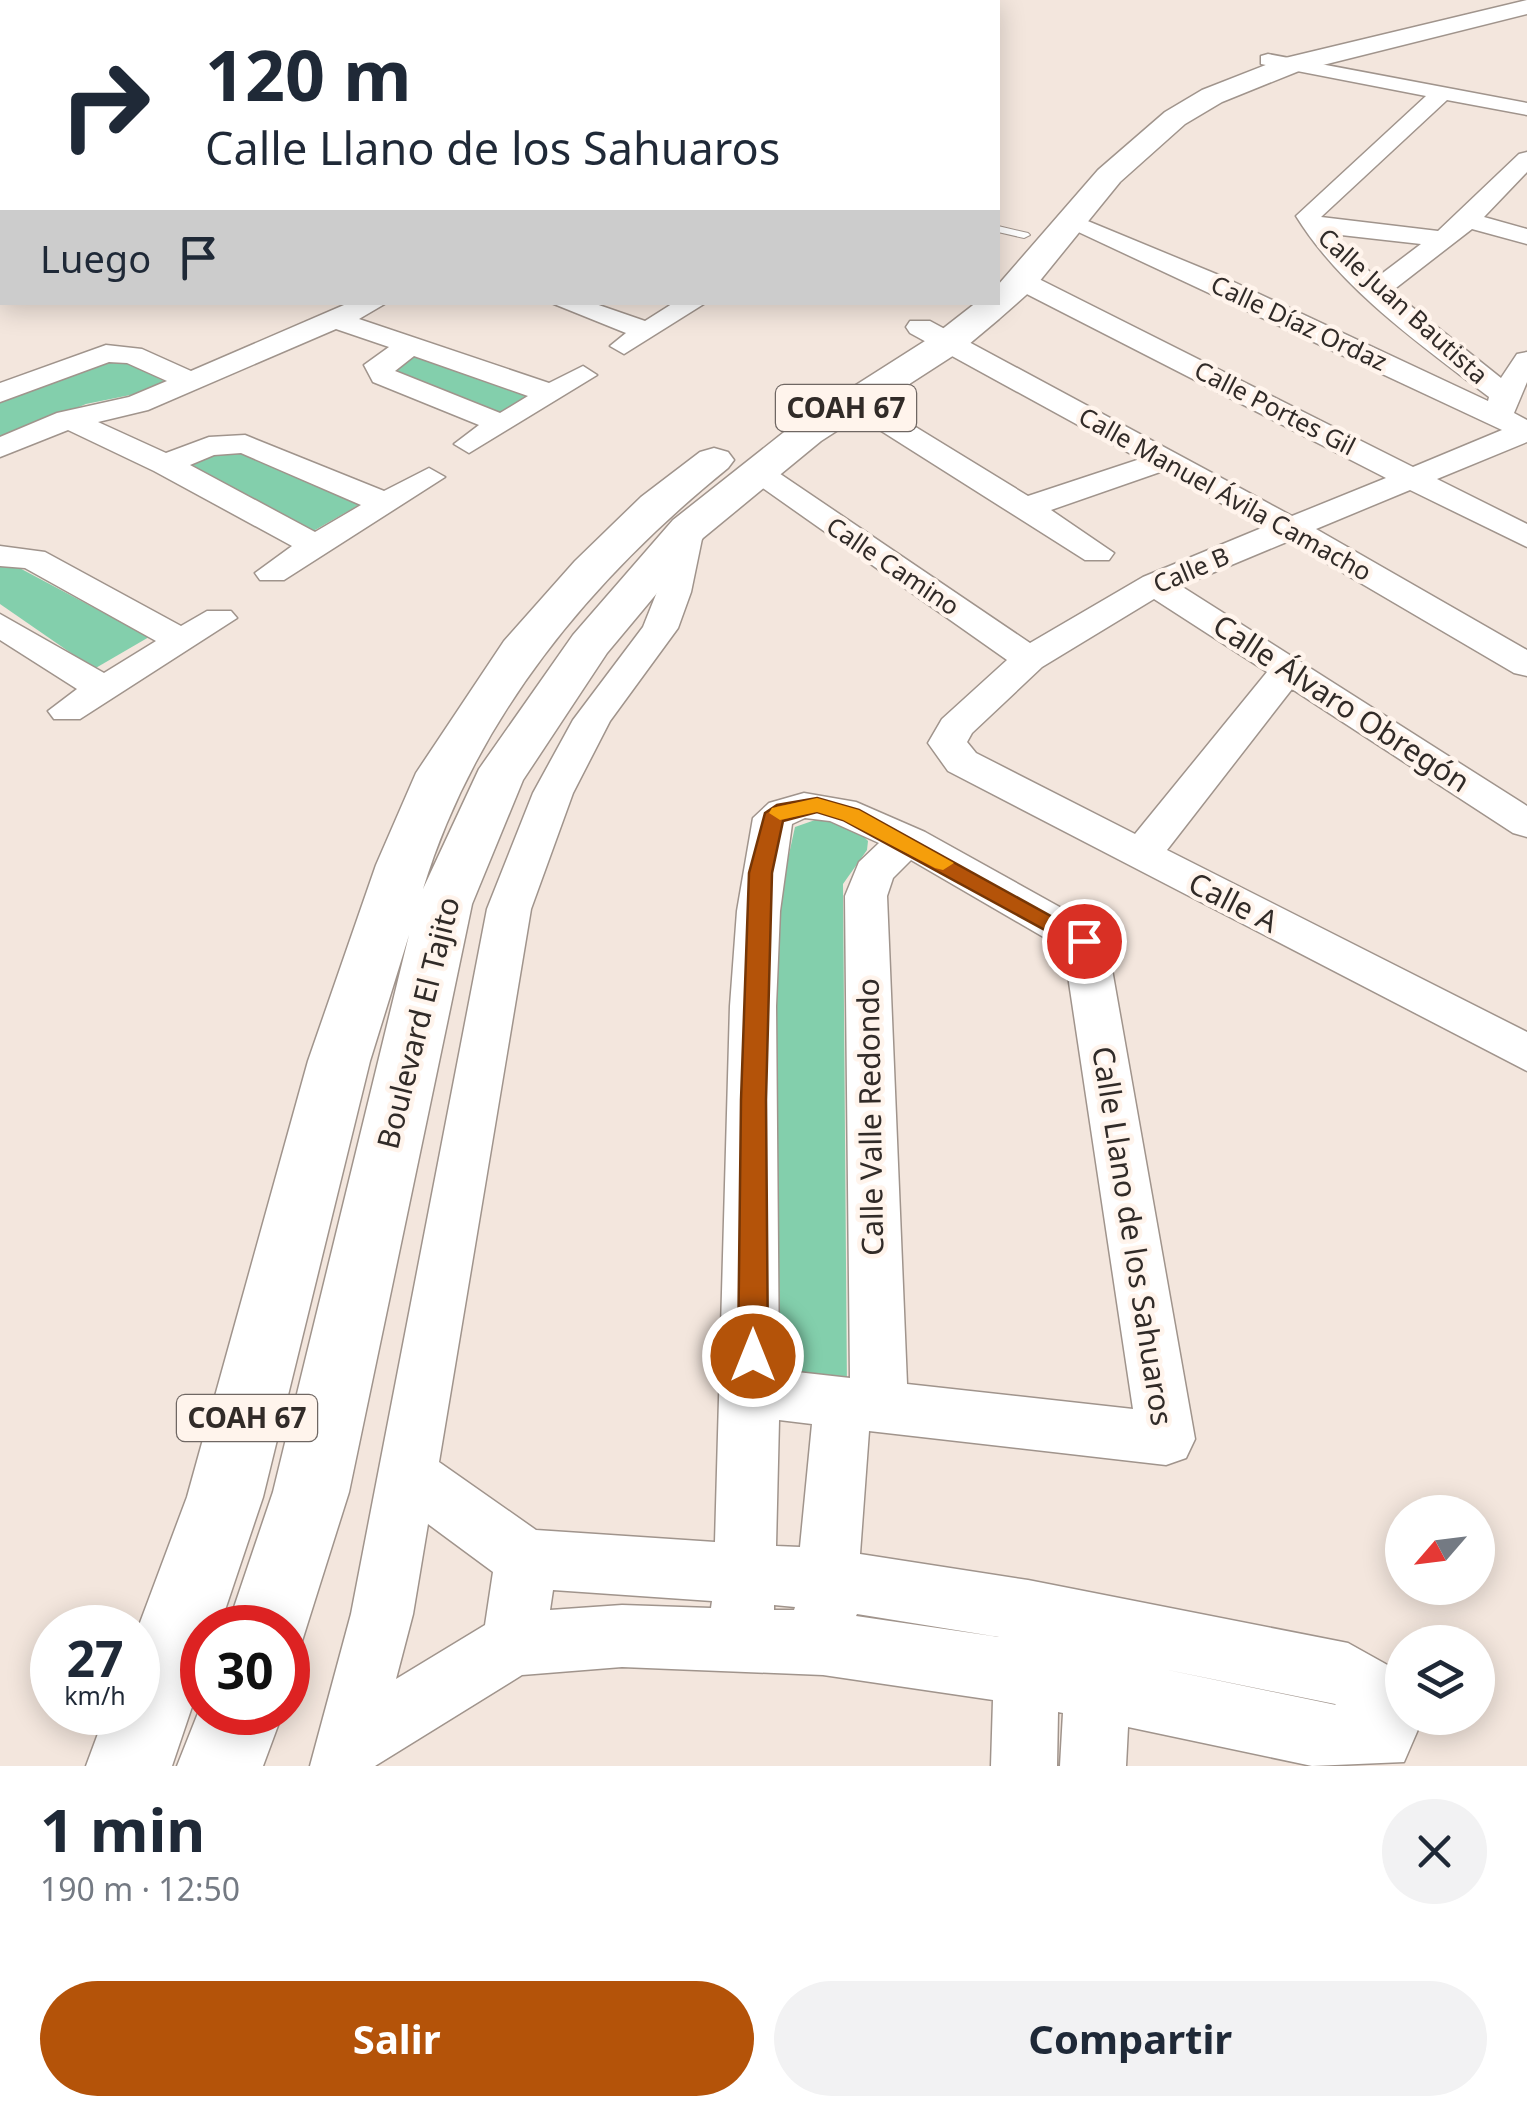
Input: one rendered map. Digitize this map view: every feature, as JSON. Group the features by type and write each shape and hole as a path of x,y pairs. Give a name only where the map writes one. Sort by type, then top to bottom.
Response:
{"main road":[{"name":"Boulevard El Tajito","path":"1010,248 1082,171 1152,112 1187,91 1279,63 1505,5"},
{"name":"Boulevard El Tajito","path":"1010,248 1069,222 1109,176 1175,118 1279,63"},
{"name":"Boulevard El Tajito","path":"130,1766 372,1062 498,780 589,645 688,528 756,472 854,402 958,305"},
{"name":"Boulevard El Tajito","path":"275,1605 311,1492 370,1242 372,1062 403,864 442,773 521,651 590,570 656,506 727,450 941,324"},
{"path":"220,1766 232,1735"}],"street":[{"path":"1279,63 1527,108"},
{"name":"Calle Juan Bautista","path":"1442,93 1311,209 1312,224 1510,414"},
{"path":"1378,290 1468,220 1527,159"},
{"path":"1468,220 1527,237"},
{"name":"Calle Díaz Ordaz","path":"1069,222 1510,414"},
{"path":"1312,224 1446,238"},
{"name":"Calle Portes Gil","path":"1010,248 1413,478 1527,536"},
{"path":"0,448 68,419 138,404 368,305"},
{"path":"571,305 648,331"},
{"path":"620,349 689,305"},
{"path":"336,320 552,394"},
{"name":"Calle Manuel Ávila Camacho","path":"941,324 1166,460 1527,665"},
{"path":"412,346 378,365 383,376 502,424"},
{"path":"0,393 106,353 132,354 193,382"},
{"path":"1510,414 1527,360"},
{"path":"468,444 583,375"},
{"path":"854,402 1097,553"},
{"name":"Calle B","path":"947,742 956,727 1030,660 1155,584 1413,478 1510,414"},
{"path":"68,419 164,464 316,546"},
{"path":"164,464 209,446 255,446 385,503"},
{"path":"1026,508 1166,460"},
{"name":"Calle Camino","path":"756,472 1030,660"},
{"path":"272,573 429,476"},
{"path":"342,1756 382,1614 509,909 553,793 592,720 660,628 674,592 688,528"},
{"path":"0,556 33,559 182,641"},
{"name":"Calle Álvaro Obregón","path":"1155,584 1527,824"},
{"path":"67,711 219,618"},
{"path":"0,625 104,689"},
{"path":"1140,856 1288,670"},
{"name":"Calle A","path":"947,742 962,762 1527,1053"},
{"name":"Calle Llano de los Sahuaros","path":"817,805 851,815 905,842 1084,941 1166,1439 753,1392 754,1100 761,873 773,818 798,806 817,805"},
{"name":"Calle Valle Redondo","path":"824,1643 828,1578 861,1404 866,896 874,872 905,842"},
{"path":"741,1637 753,1392"},
{"path":"407,1474 526,1559 828,1578 1027,1642 1099,1657 1094,1766"},
{"path":"514,1644 526,1559"},
{"path":"342,1756 514,1644 622,1636 741,1637 824,1643 1027,1642"},
{"path":"1024,1766 1027,1642"}],"green space":[{"path":"416,354 540,395 502,419 389,371"},
{"path":"121,359 164,381 145,392 86,404 0,440 0,402 90,364"},
{"path":"230,448 366,501 308,534 174,464"},
{"path":"12,564 149,637 94,669 0,604 0,567"},
{"path":"818,819 846,824 868,841 867,850 843,884 847,1390 756,1377 782,886 795,827"}],"slow traffic":[{"path":"780,813 798,806 817,805 851,815 943,863"}],"route":[{"path":"753,1356 754,1100 761,873 773,818 784,810 817,805 851,815 1084,941"}]}
